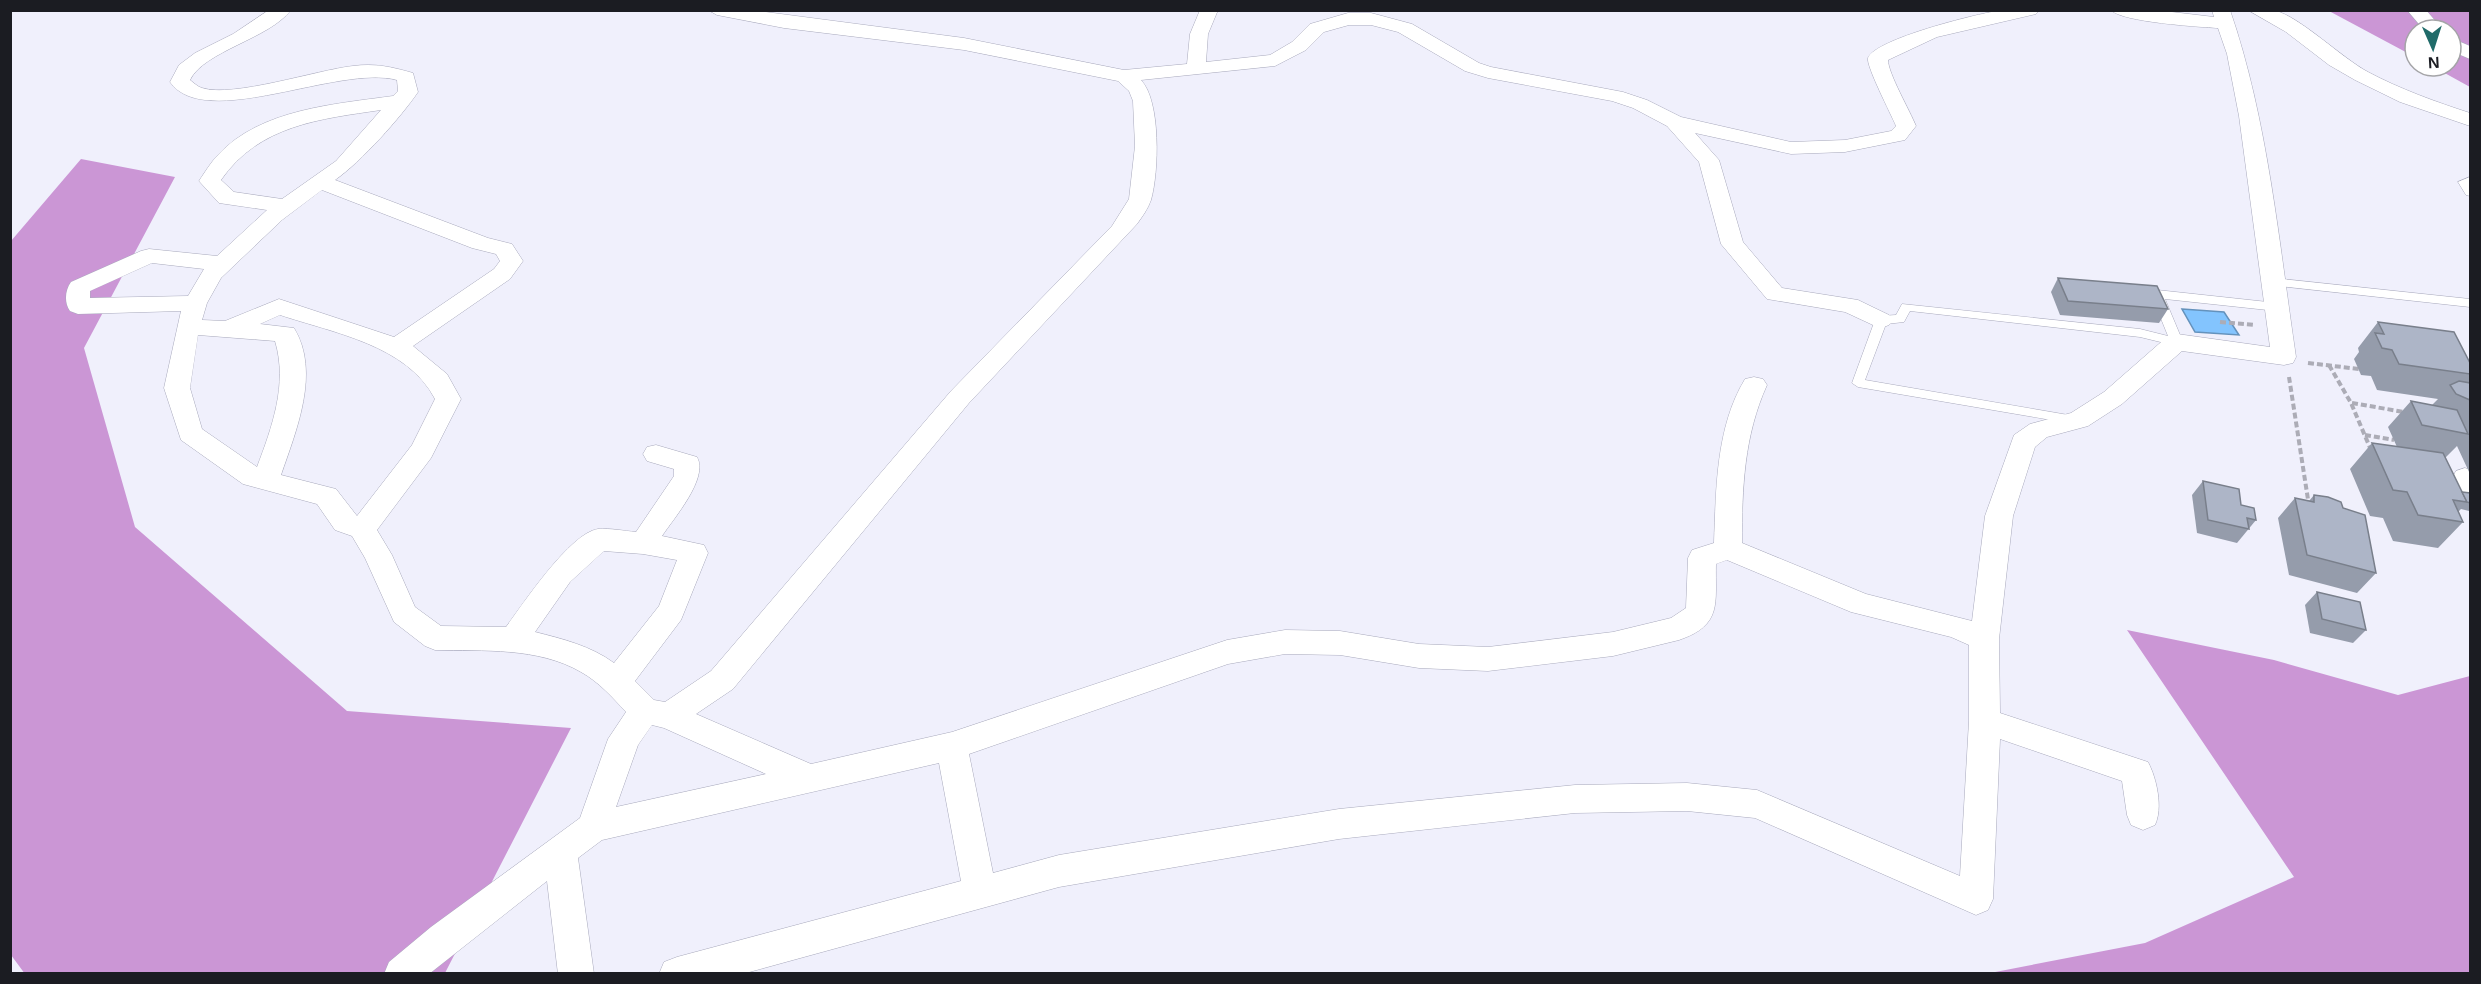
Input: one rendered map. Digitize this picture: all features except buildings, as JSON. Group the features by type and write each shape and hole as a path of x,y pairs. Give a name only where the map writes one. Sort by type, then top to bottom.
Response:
{"street":[{"path":"282,10 265,23 202,57 186,69 180,82 186,90 200,96 237,95 366,70 395,70 406,77 408,92 343,165 287,206 212,274 192,315 177,388 190,434 252,477 326,496 345,523 362,530 378,555 404,614 435,638 514,639 576,657 592,663 657,713 810,778"},
{"path":"717,10 784,22 964,44 1124,76 1275,60 1299,46 1317,28 1348,19 1371,19 1405,28 1472,67 1517,80 1616,96 1640,104 1674,122 1791,148 1845,146 1898,136 1906,126 1878,69 1878,58 1890,49 1920,36 2030,10"},
{"path":"1196,67 1199,34 1209,10"},
{"path":"677,974 1059,871 1340,824 1575,799 1687,796 1757,804 1976,898 1985,722 1984,639 1999,516 2023,442 2039,430 2079,420 2113,398 2177,342 2286,362 2249,116 2236,54 2222,17 2172,19 2120,10"},
{"path":"2257,10 2285,24 2330,57 2366,79 2433,108 2470,120"},
{"path":"593,827 624,739 657,713 722,680 960,398 1000,354 1095,259 1132,216 1140,198 1146,124 1141,94 1135,84 1124,76"},
{"path":"287,206 227,198 210,181 216,169 250,139 279,123 316,114 402,101"},
{"path":"1674,122 1710,160 1732,244 1775,294 1850,305 1881,320"},
{"path":"320,182 480,243 504,249 512,261 502,274 397,346"},
{"path":"223,264 149,256 79,287 78,306 192,315 228,329 285,334 293,353 294,374 289,412 266,481"},
{"path":"228,329 279,307 397,346 438,380 448,399 438,425 404,480 362,530"},
{"path":"1728,549 1730,468 1743,405 1754,385"},
{"path":"643,543 687,477 688,464 656,454"},
{"path":"514,639 560,574 598,540 643,543 694,553 671,612 618,682"},
{"path":"402,974 442,939 593,827 952,746 1227,652 1285,642 1340,643 1419,656 1488,659 1612,644 1679,628 1700,613 1702,558 1728,549 1861,604 1947,624 1984,639"},
{"path":"1985,722 2137,772 2143,815"},
{"path":"952,746 980,893"},
{"path":"560,850 576,974"}],"lane":[{"path":"2470,180 2463,182 2470,193"},
{"path":"2273,282 2470,303"},
{"path":"2177,342 2157,294 2277,307"},
{"path":"2079,420 1858,383 1881,320 1900,319 1906,306 2140,333 2177,342"}],"path":[{"path":"2220,322 2231,323"},
{"path":"2310,518 2286,362 2359,369"},
{"path":"2329,366 2351,403 2374,459"},
{"path":"2351,403 2408,413"},
{"path":"2364,435 2394,440"}],"shaded area":[{"path":"2329,11 2470,11 2470,87 2454,78 2463,78 2463,18 2403,18 2403,51"},
{"path":"81,159 175,177 84,348 135,527 347,711 571,728 445,973 25,974 11,955 11,241"},
{"path":"2127,630 2274,660 2398,695 2470,676 2470,973 1990,973 2145,943 2294,877"}],"water":[{"path":"2182,309 2224,312 2239,335 2195,332"}]}
